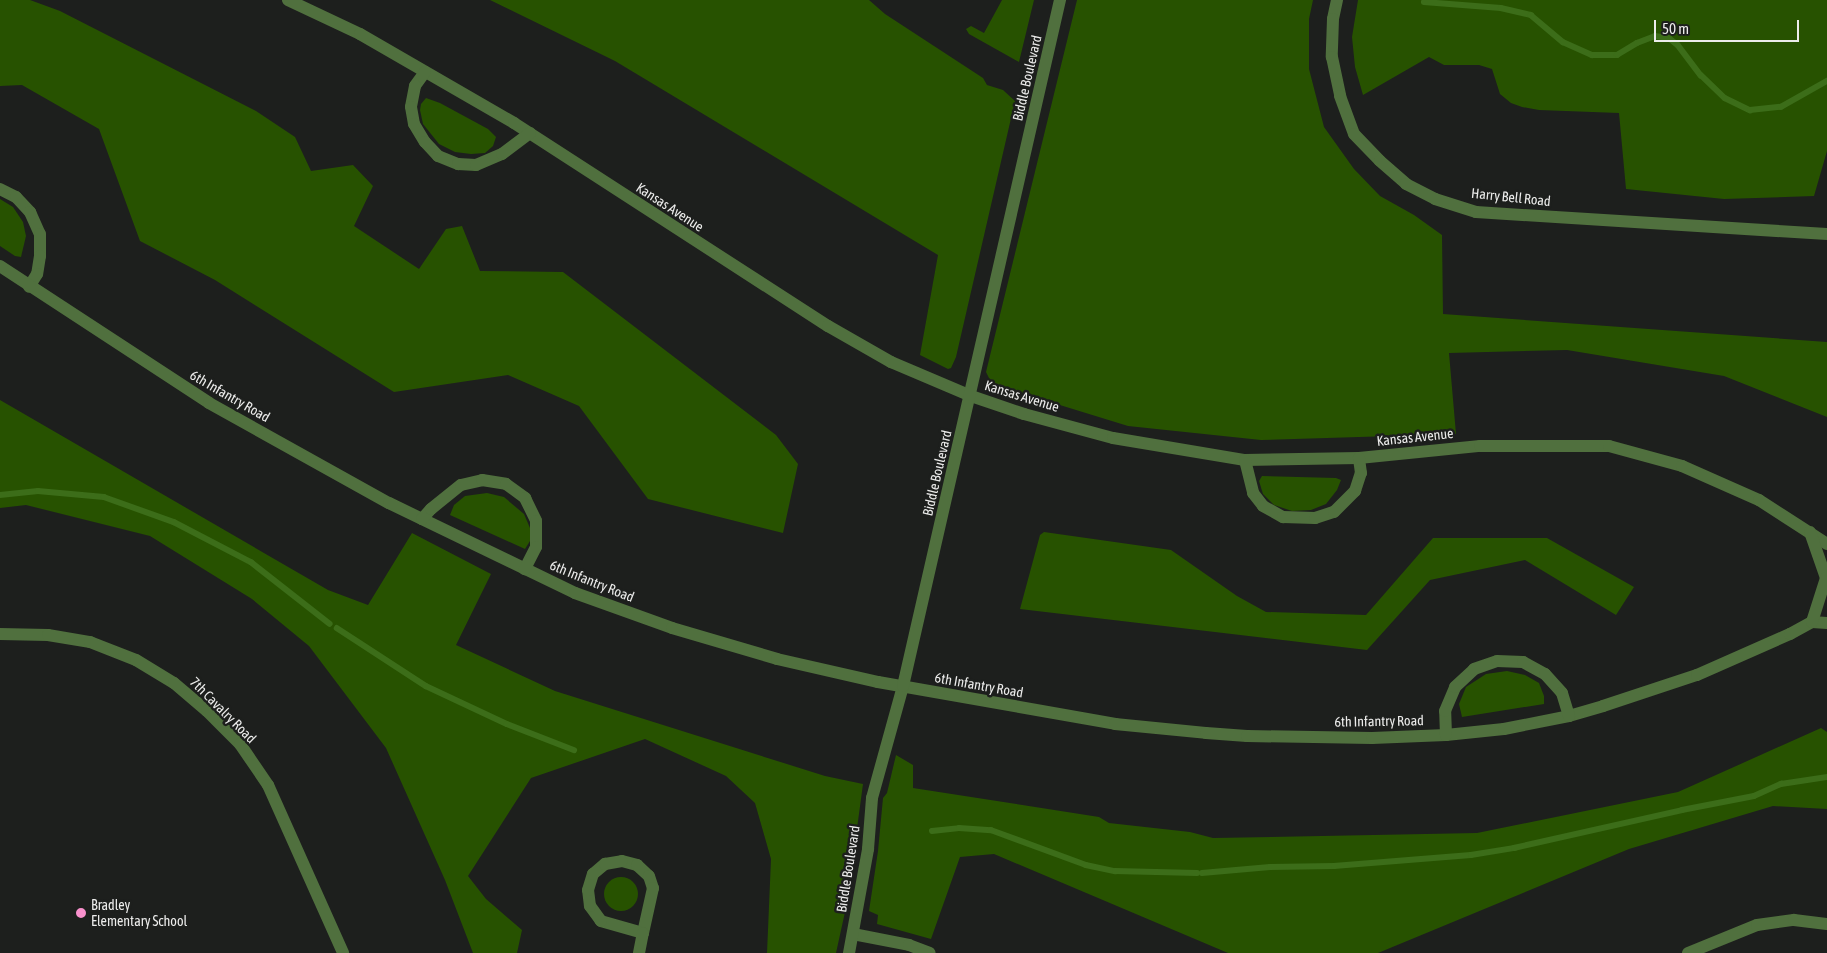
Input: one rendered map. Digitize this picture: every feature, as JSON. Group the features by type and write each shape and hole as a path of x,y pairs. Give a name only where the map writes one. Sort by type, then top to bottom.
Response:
{"street":[{"name":"Kansas Avenue","path":"288,0 360,34 530,133 828,326 891,362 971,396 1024,414 1113,438 1245,460 1359,458 1480,446 1610,446 1682,466 1759,500 1827,544"},
{"name":"Biddle Boulevard","path":"849,953 868,849 872,798 903,686 971,396 1060,0"},
{"name":"Harry Bell Road","path":"1337,0 1333,19 1332,58 1340,96 1354,134 1406,184 1435,200 1476,212 1827,234"},
{"path":"425,72 415,86 411,107 414,124 425,142 438,156 458,164 476,165 502,154 530,133"},
{"path":"0,189 16,197 30,212 40,234 40,256 37,274 29,287"},
{"name":"6th Infantry Road","path":"0,266 29,287 209,402 389,503 575,592 672,628 777,659 903,686 1115,724 1206,733 1246,736 1372,738 1446,734 1504,729 1569,716 1697,675 1790,634 1812,622"},
{"path":"1245,460 1253,493 1264,506 1283,517 1315,518 1334,512 1355,491 1361,473 1359,458"},
{"name":"6th Infantry Road","path":"422,519 431,509 462,485 482,480 506,484 525,498 536,521 536,547 525,568"},
{"path":"1810,532 1826,578 1812,622 1827,623"},
{"name":"7th Cavalry Road","path":"0,634 48,635 90,642 136,660 174,682 207,711 240,744 268,785 343,953"},
{"path":"1446,734 1445,711 1455,687 1474,669 1497,661 1523,662 1545,674 1562,693 1569,716"},
{"path":"639,953 653,888 649,876 637,865 622,861 605,864 593,874 588,890 590,906 601,921 643,933"},
{"path":"1688,953 1757,924 1794,920 1827,924"},
{"path":"853,934 909,945 930,953"}],"green space":[{"path":"0,0 30,0 60,11 256,111 295,137 311,171 353,165 373,186 354,226 419,269 446,229 462,226 480,271 563,272 776,435 798,464 783,533 648,499 579,406 508,375 394,392 215,280 140,241 99,129 22,85 0,86"},
{"path":"490,0 869,0 885,14 983,78 987,85 1003,90 1015,101 956,357 951,368 948,369 920,355 938,255 615,61"},
{"path":"1002,0 1034,0 1019,62 969,34 966,29 971,26 984,33"},
{"path":"1077,0 1313,0 1309,19 1309,69 1324,127 1354,169 1380,196 1414,215 1442,235 1443,314 1827,342 1827,417 1724,376 1567,350 1449,353 1456,434 1261,440 1128,426 992,384 986,372"},
{"path":"1358,0 1827,0 1827,151 1814,196 1724,199 1626,189 1619,113 1539,110 1522,107 1511,103 1500,94 1492,69 1479,65 1444,65 1429,57 1363,95 1355,67 1352,37"},
{"path":"426,98 440,103 488,129 496,137 493,146 485,153 471,154 455,152 439,144 423,124 420,110 421,104"},
{"path":"0,199 13,207 23,222 26,236 21,257 15,256 0,246"},
{"path":"0,400 328,590 368,605 412,533 491,574 456,645 555,691 825,776 863,784 847,903 836,953 767,953 771,859 755,803 726,776 645,739 531,778 468,876 486,899 522,930 517,953 473,953 445,880 386,748 309,646 252,599 150,536 26,505 0,508"},
{"path":"1262,476 1336,478 1341,480 1337,490 1326,504 1311,510 1292,511 1274,505 1263,494 1259,481"},
{"path":"487,493 504,497 524,514 530,528 530,541 525,549 450,515 454,505 465,496"},
{"path":"1044,532 1171,550 1237,596 1266,612 1366,615 1433,538 1547,538 1634,587 1616,615 1525,560 1430,580 1367,650 1020,609 1040,535"},
{"path":"1507,671 1525,675 1539,683 1544,696 1544,704 1462,717 1459,704 1466,687 1486,674"},
{"path":"1821,728 1827,732 1827,809 1773,806 1629,849 1378,953 1228,953 994,854 960,857 931,939 877,924 878,915 869,911 878,851 883,798 887,793 896,755 913,765 913,788 1099,817 1109,823 1190,832 1213,838 1477,833 1678,792"},
{"path":"621,877 633,882 638,894 633,906 621,911 609,906 604,894 609,882"}],"waterway":[{"path":"1424,2 1501,8 1531,15 1563,42 1592,55 1617,55 1637,43 1655,36 1669,38 1678,45 1701,75 1725,98 1750,110 1781,107 1827,81"},
{"path":"0,495 38,491 104,497 174,522 251,562 330,624"},
{"path":"337,628 426,686 507,724 574,750"},
{"path":"1202,873 1270,867 1334,866 1471,855 1514,848 1682,810 1754,796 1781,784 1827,777"},
{"path":"932,831 959,828 991,830 1086,865 1115,871 1197,873"}],"place":[{"name":"Bradley Elementary School","path":"81,913"}]}
